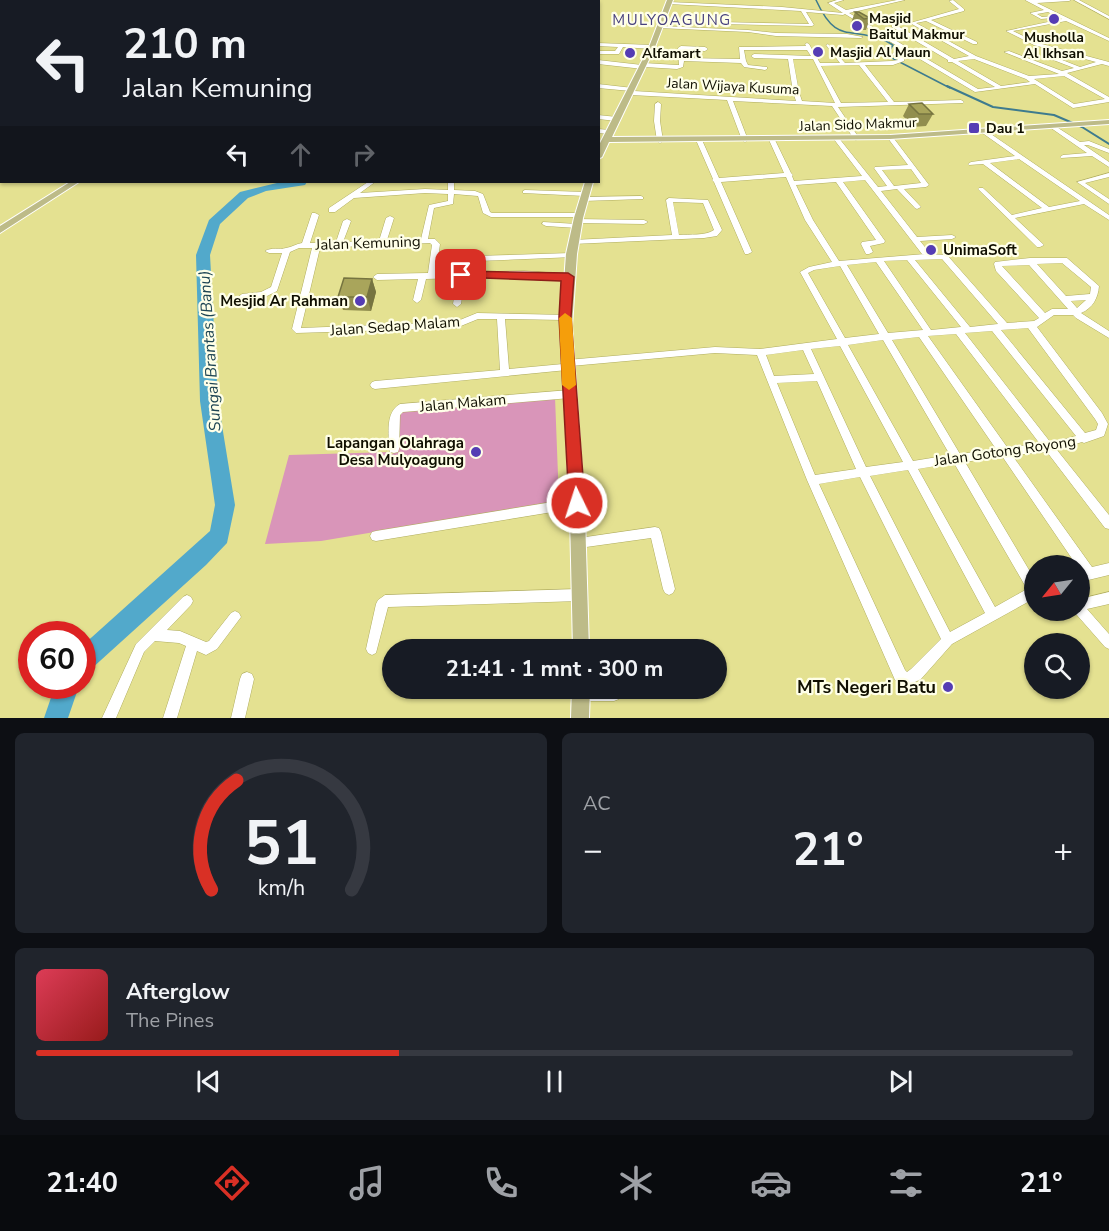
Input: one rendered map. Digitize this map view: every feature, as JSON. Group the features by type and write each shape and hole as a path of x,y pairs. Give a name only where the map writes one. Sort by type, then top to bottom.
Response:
{"main road":[{"path":"600,153 632,91 661,27 669,3"},
{"name":"Jalan Sido Makmur","path":"608,136 660,141 856,138 1109,122"},
{"path":"0,230 73,183"},
{"path":"581,639 579,543 565,317 573,242 589,183"},
{"path":"580,718 581,699"}],"street":[{"path":"782,0 782,9"},
{"path":"842,0 830,3 977,91 1063,74 1105,62"},
{"path":"669,3 847,13 903,0"},
{"path":"1029,1 1069,0"},
{"path":"1076,0 1109,18"},
{"path":"874,28 928,20 962,10 951,1"},
{"path":"1029,1 1109,40"},
{"path":"722,23 812,25 804,11"},
{"path":"1047,11 1032,13 1042,18 1056,16"},
{"path":"928,20 975,43"},
{"path":"1065,20 1008,31 1049,48 1105,62"},
{"path":"912,23 990,65 1005,67 1072,106 1109,99"},
{"path":"894,26 999,87"},
{"path":"661,27 748,31 759,34 820,33 861,37"},
{"path":"1095,35 1109,33"},
{"path":"801,34 856,138"},
{"path":"600,44 652,47"},
{"path":"600,52 617,53 621,45"},
{"path":"828,45 844,65"},
{"path":"818,65 893,63 902,60 895,54 903,46"},
{"path":"600,62 677,67 681,66 681,48 705,50"},
{"path":"765,68 746,66 741,48 812,53"},
{"path":"1007,52 1063,74 1109,99"},
{"path":"754,56 812,53"},
{"path":"787,55 795,72 794,91 800,103"},
{"path":"933,63 971,55"},
{"path":"1045,55 1080,68"},
{"path":"681,59 743,61"},
{"path":"861,64 892,103"},
{"name":"Jalan Wijaya Kusuma","path":"600,86 729,100 837,105 961,102"},
{"path":"729,100 745,140"},
{"path":"658,104 657,121 660,141"},
{"path":"600,117 617,119"},
{"path":"1056,127 1109,165"},
{"path":"983,131 1109,218"},
{"path":"600,132 608,136"},
{"path":"877,189 926,185 890,137"},
{"path":"836,138 925,252"},
{"path":"699,140 748,252"},
{"path":"760,352 812,480 900,675 907,680 916,674 948,640 1035,591 838,262 790,179 772,140"},
{"path":"1078,142 1089,143 1109,151"},
{"path":"1063,157 1093,154"},
{"path":"971,164 1020,157"},
{"path":"984,162 1049,210"},
{"path":"913,167 877,168 917,207"},
{"path":"1108,176 1080,182 1109,202"},
{"path":"715,180 868,178"},
{"path":"838,180 881,241 864,244 869,252"},
{"path":"332,210 371,183"},
{"path":"410,192 412,183"},
{"path":"424,183 425,191"},
{"path":"424,241 431,207 450,204 451,183"},
{"path":"981,189 1040,245"},
{"path":"352,196 425,191 482,195 487,213 491,215 644,222"},
{"path":"525,192 640,198"},
{"path":"573,242 675,238 711,236 717,232 718,227 706,201 669,200 675,238"},
{"path":"1010,217 1085,202"},
{"path":"305,246 315,215"},
{"path":"382,243 390,218"},
{"path":"546,224 578,220"},
{"path":"339,244 347,221"},
{"path":"916,239 952,237"},
{"name":"Jalan Kemuning","path":"269,251 287,251 295,246 432,241 436,244 427,275"},
{"name":"Jalan Sedap Malam","path":"316,245 296,329 304,331 456,325 477,316 565,317"},
{"path":"242,297 271,292 287,251"},
{"path":"472,275 475,259 571,255"},
{"path":"910,258 1047,448 1109,524"},
{"path":"992,614 845,342 804,272 809,267 838,262 946,258 1005,327"},
{"path":"375,385 715,350 760,352 884,337 1030,324 1040,322 1043,317 1052,312 1076,312 1087,306 1094,297 1095,286 1068,262 1056,259 1004,262 998,267 1043,317"},
{"path":"879,260 1002,452 1072,555"},
{"path":"1030,261 1076,312 1109,335"},
{"path":"417,300 427,275"},
{"path":"457,304 461,275"},
{"path":"377,276 568,277"},
{"path":"1063,298 1094,297"},
{"path":"501,316 505,372"},
{"name":"Jalan Gotong Royong","path":"812,480 909,464 1047,448 1100,433 1103,424 1030,324"},
{"path":"994,328 1084,439"},
{"path":"806,347 863,472 948,640"},
{"path":"771,380 819,377"},
{"name":"Jalan Makam","path":"394,449 395,414 400,408 570,394"},
{"path":"376,536 577,503"},
{"path":"579,543 655,532 669,589"},
{"path":"1090,573 1109,569"},
{"path":"372,649 382,604 385,601 579,595"},
{"path":"1090,603 1109,598"},
{"path":"109,718 140,648 187,601"},
{"path":"153,635 170,635 193,644 210,647 235,617"},
{"path":"1090,621 1109,643"},
{"path":"170,718 193,644"},
{"path":"238,718 247,679"}],"shaded area":[{"path":"555,397 559,501 321,541 265,544 289,455 391,452 391,455 395,452 398,413 401,410"}],"building":[{"path":"855,12 859,12 870,18 864,19"},
{"path":"922,103 933,114 919,114 909,104"},
{"path":"344,278 372,279 367,297 338,297"}],"waterway":[{"path":"816,0 831,24 838,29 886,41 893,45 888,53 890,57 950,88"},
{"path":"947,86 993,107 1054,115 1082,127 1109,144"},
{"name":"Sungai Brantas (Banu)","path":"96,650 199,558 220,536 225,505 209,401 203,255 214,223 244,195 264,188 295,183"},
{"name":"Sungai Brantas (Banu)","path":"56,718 63,699"}],"slow traffic":[{"path":"565,318 569,385"}],"place":[{"name":"Musholla Al Ikhsan","path":"1054,19"},
{"name":"Masjid Baitul Makmur","path":"857,26"},
{"name":"Masjid Al Maun","path":"818,52"},
{"name":"Alfamart","path":"630,53"},
{"name":"Dau 1","path":"974,128"},
{"name":"UnimaSoft","path":"931,250"},
{"name":"Mesjid Ar Rahman","path":"360,301"},
{"name":"Lapangan Olahraga Desa Mulyoagung","path":"476,452"},
{"name":"MTs Negeri Batu","path":"948,687"}],"district":[{"name":"MULYOAGUNG","path":"672,20"}],"route":[{"path":"461,275 524,274 568,277 565,317 577,503"}]}
